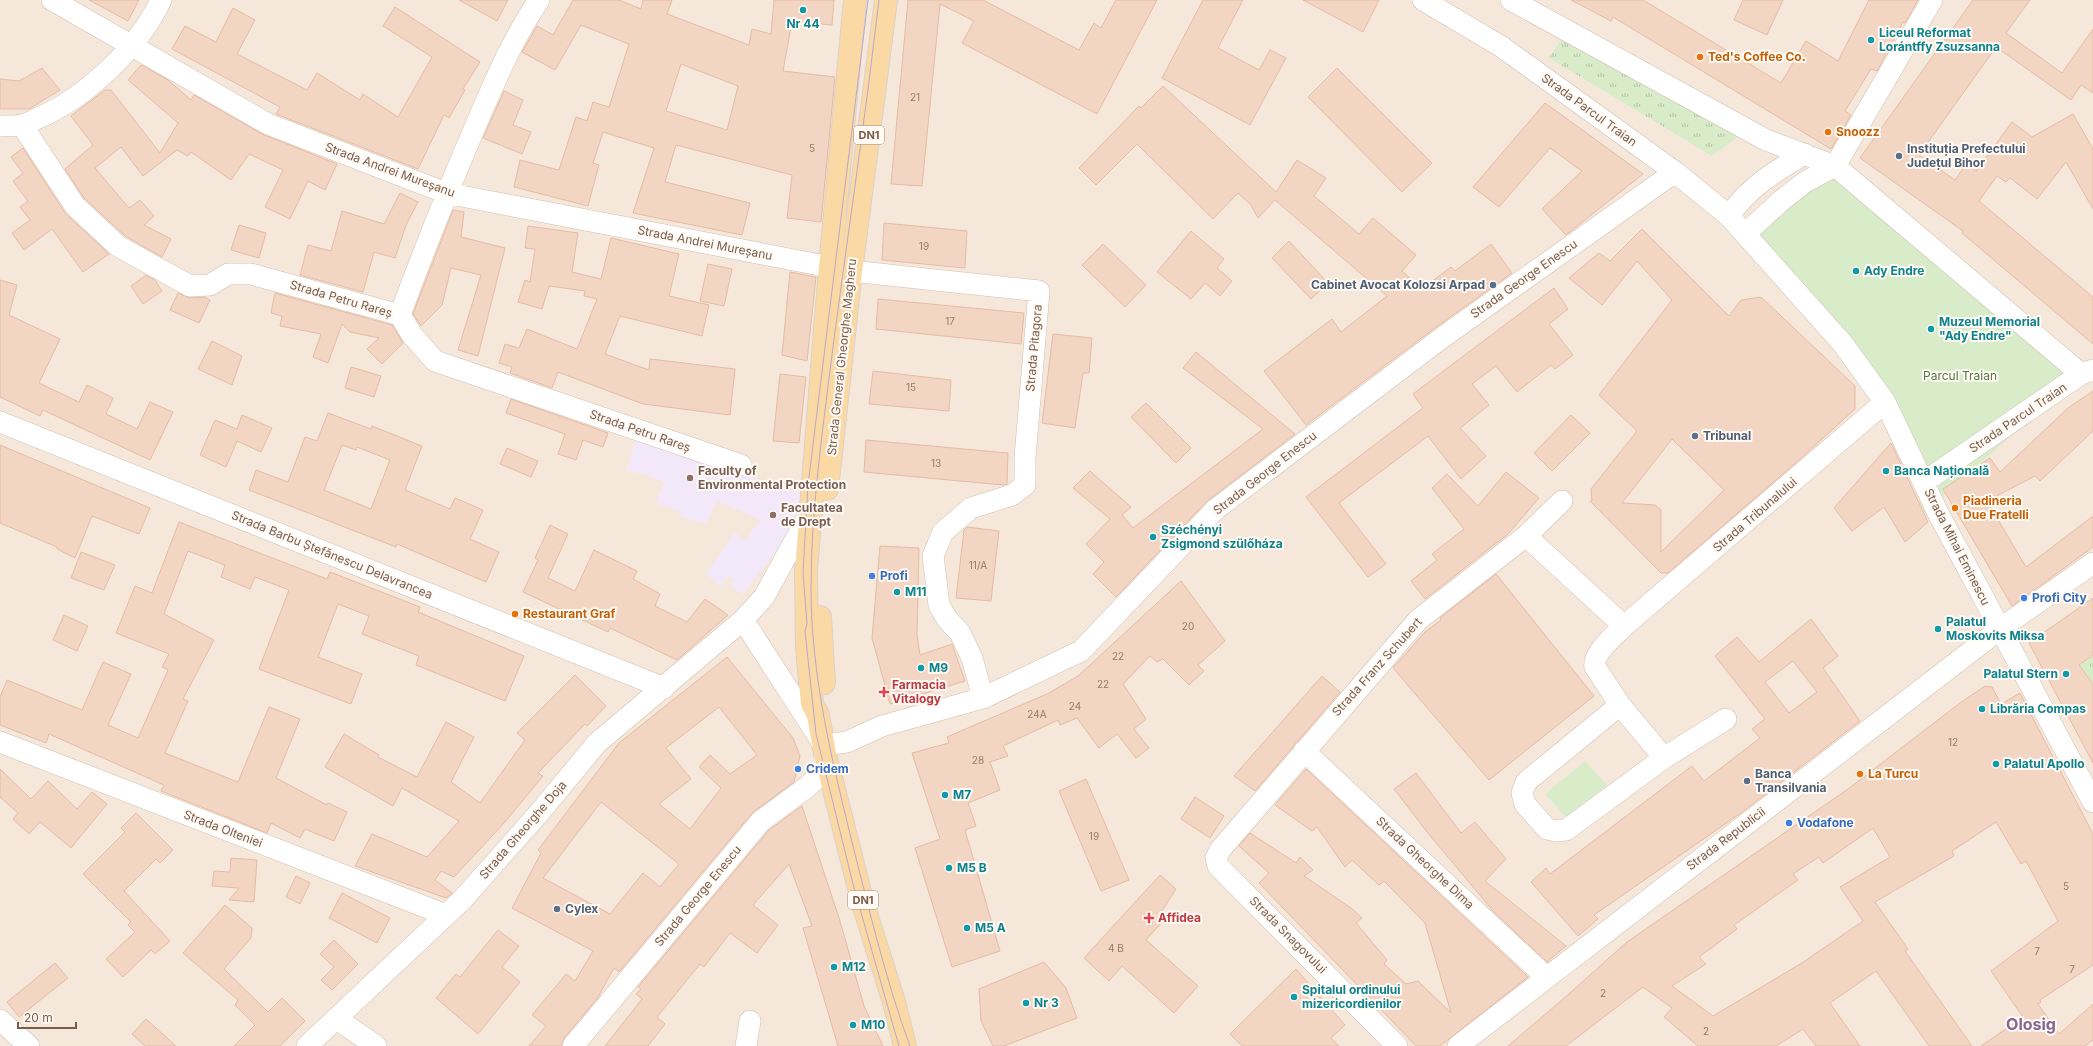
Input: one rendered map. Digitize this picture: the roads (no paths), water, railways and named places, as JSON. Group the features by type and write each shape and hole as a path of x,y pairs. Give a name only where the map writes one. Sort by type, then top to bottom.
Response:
{"main road":[{"name":"Strada General Gheorghe Magheru","path":"855,0 830,267 806,571 806,648 812,704 818,715 824,749 863,904 894,1002 905,1046"},
{"name":"Strada General Gheorghe Magheru","path":"818,715 824,695 820,629 821,550 851,271 886,0"}],"street":[{"name":"Strada Andrei Mureșanu","path":"52,0 268,124 446,193 830,267"},
{"path":"0,126 22,125 59,110 101,76 132,45 155,13 161,0"},
{"path":"400,315 446,193 504,63 529,15 539,0"},
{"name":"Strada Parcul Traian","path":"1422,0 1502,47 1675,172 1729,216 1746,233 1843,344 1886,402 1924,482 2087,372 1836,166 1766,140 1510,0"},
{"path":"1746,233 1782,200 1805,182 1836,166 1932,0"},
{"name":"Strada Petru Rareș","path":"22,125 74,206 118,246 190,286 210,285 228,274 251,274 400,315 412,335 435,361 742,465"},
{"path":"1766,140 1777,169 1782,200"},
{"path":"1729,216 1740,200 1777,169 1805,154"},
{"name":"Strada George Enescu","path":"573,1046 761,821 807,787 825,770 824,749 847,742 882,726 983,698 1081,651 1216,509 1443,337 1675,172"},
{"name":"Strada Pitagora","path":"851,271 1039,290 1024,457 1025,485 1012,495 971,508 944,532 933,556 939,605 947,619 960,633 972,658 983,698"},
{"name":"Strada Tribunalului","path":"1620,705 1595,667 1594,662 1598,654 1624,626 1886,402"},
{"name":"Strada Barbu Ștefănescu Delavrancea","path":"0,422 664,688"},
{"name":"Strada Mihai Eminescu","path":"1924,482 1938,513 2093,802"},
{"name":"Strada Franz Schubert","path":"1216,858 1220,850 1304,751 1418,620 1526,536 1562,501"},
{"name":"Strada Gheorghe Doja","path":"307,1046 468,894 540,813 597,743 744,620 764,596 811,511"},
{"path":"1526,536 1624,626"},
{"name":"Strada Republicii","path":"1458,1046 2000,629 2093,563"},
{"path":"744,620 824,749"},
{"path":"1664,758 1620,705 1526,782 1522,793 1525,804 1546,829 1556,832 1566,830 1664,758 1726,718"},
{"name":"Strada Olteniei","path":"0,742 446,916"},
{"name":"Strada Gheorghe Dima","path":"1304,751 1546,977"},
{"name":"Strada Snagovului","path":"1216,858 1218,866 1397,1046"},
{"path":"337,1019 376,1046"},
{"path":"0,1020 29,1046"},
{"path":"746,1046 750,1021"}],"tram line":[{"path":"868,0 808,485 803,573 807,624 805,631 816,734 854,888 899,1046"},
{"path":"879,0 819,463 813,526 811,588 815,653 830,750 879,947 893,997 910,1046"}],"place":[{"name":"Nr 44","path":"803,10"},
{"name":"Liceul Reformat Lorántffy Zsuzsanna","path":"1871,40"},
{"name":"Ted's Coffee Co.","path":"1700,57"},
{"name":"Snoozz","path":"1828,132"},
{"name":"Instituția Prefectului Județul Bihor","path":"1899,156"},
{"name":"Ady Endre","path":"1856,271"},
{"name":"Cabinet Avocat Kolozsi Arpad","path":"1493,285"},
{"name":"Muzeul Memorial \"Ady Endre\"","path":"1931,329"},
{"name":"Tribunal","path":"1695,436"},
{"name":"Banca Națională","path":"1886,471"},
{"name":"Faculty of Environmental Protection","path":"690,478"},
{"name":"Piadineria Due Fratelli","path":"1955,508"},
{"name":"Facultatea de Drept","path":"773,515"},
{"name":"Széchényi Zsigmond szülőháza","path":"1153,537"},
{"name":"Profi","path":"872,576"},
{"name":"M11","path":"897,592"},
{"name":"Profi City","path":"2024,598"},
{"name":"Restaurant Graf","path":"515,614"},
{"name":"Palatul Moskovits Miksa","path":"1938,629"},
{"name":"M9","path":"921,668"},
{"name":"Palatul Stern","path":"2066,674"},
{"name":"Farmacia Vitalogy","path":"884,692"},
{"name":"Librăria Compas","path":"1982,709"},
{"name":"Palatul Apollo","path":"1996,764"},
{"name":"Cridem","path":"798,769"},
{"name":"La Turcu","path":"1860,774"},
{"name":"Banca Transilvania","path":"1747,781"},
{"name":"M7","path":"945,795"},
{"name":"Vodafone","path":"1789,823"},
{"name":"M5 B","path":"949,868"},
{"name":"Cylex","path":"557,909"},
{"name":"Affidea","path":"1149,918"},
{"name":"M5 A","path":"967,928"},
{"name":"M12","path":"834,967"},
{"name":"Spitalul ordinului mizericordienilor","path":"1294,997"},
{"name":"Nr 3","path":"1026,1003"},
{"name":"M10","path":"853,1025"}],"district":[{"name":"Olosig","path":"2031,1024"}],"park label":[{"name":"Parcul Traian","path":"1960,376"}]}
